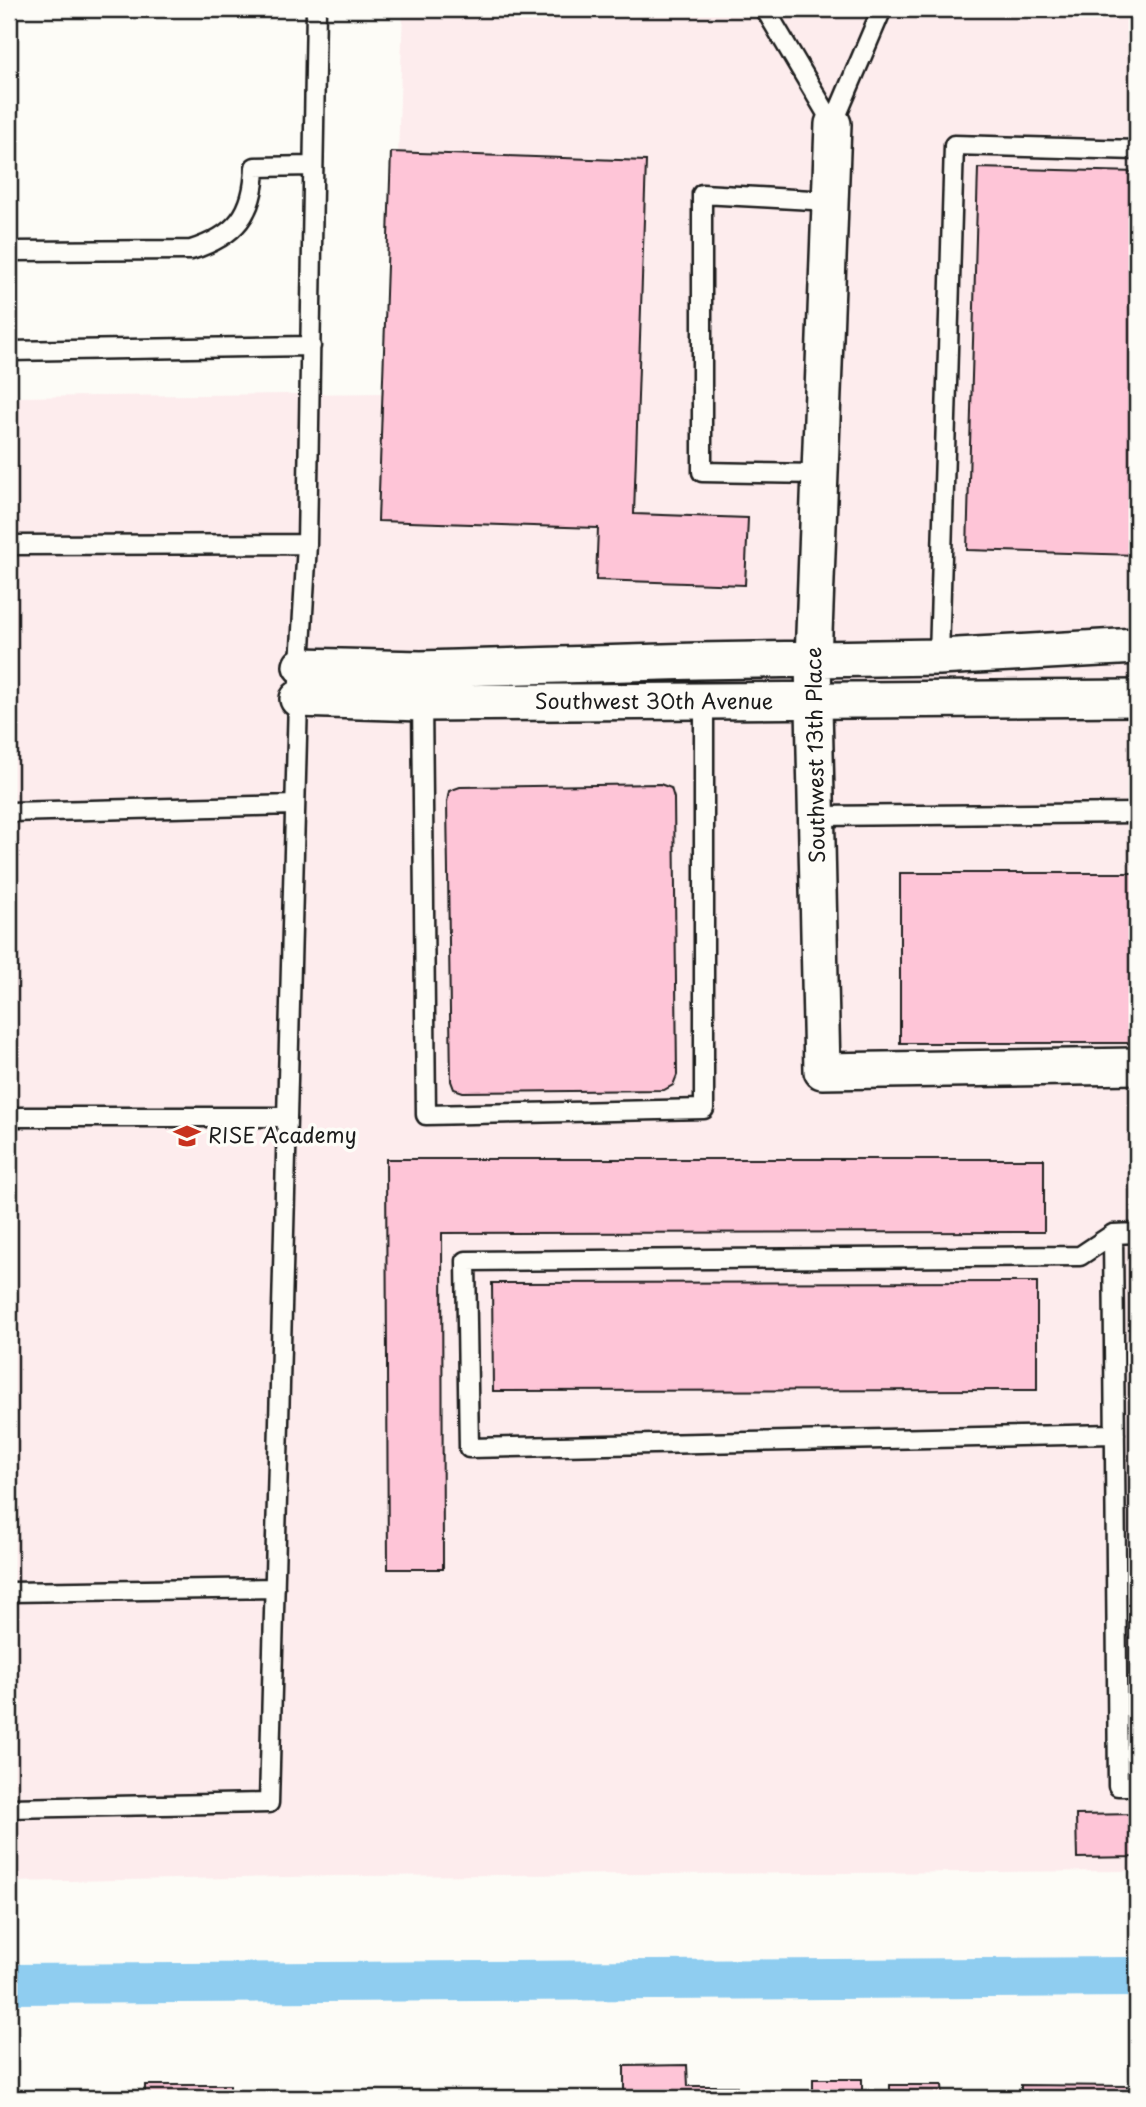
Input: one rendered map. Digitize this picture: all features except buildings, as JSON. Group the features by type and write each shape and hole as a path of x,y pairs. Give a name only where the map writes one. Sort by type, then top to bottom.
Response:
{"street":[{"name":"Southwest 13th Place","path":"832,124 813,660 822,1072 1137,1066"},
{"name":"Southwest 30th Avenue","path":"422,686 697,661 939,657 1137,646"},
{"name":"Southwest 30th Avenue","path":"299,682 704,702 1137,698"}],"lane":[{"path":"9,1808 269,1803 295,805 307,544 316,9"},
{"path":"765,9 832,124"},
{"path":"832,124 882,9"},
{"path":"939,657 954,145 1137,150"},
{"path":"9,251 191,250 214,243 233,230 246,212 255,190 256,167 313,166"},
{"path":"820,474 702,471 702,194 830,201"},
{"path":"9,351 311,346"},
{"path":"9,545 307,544"},
{"path":"422,686 426,1115 704,1109 704,702"},
{"path":"9,812 295,805"},
{"path":"816,816 1137,813"},
{"path":"9,1117 287,1117"},
{"path":"1115,1434 469,1448 466,1261 1080,1256 1113,1234 1137,1233"},
{"path":"1113,1234 1118,1786 1137,1786"},
{"path":"9,1592 275,1588"}],"shaded area":[{"path":"403,9 1137,9 1137,1871 340,1876 9,1882 9,397 390,393"}],"waterway":[{"path":"9,1984 1137,1977"}],"place":[{"name":"RISE Academy","path":"187,1136"}]}
